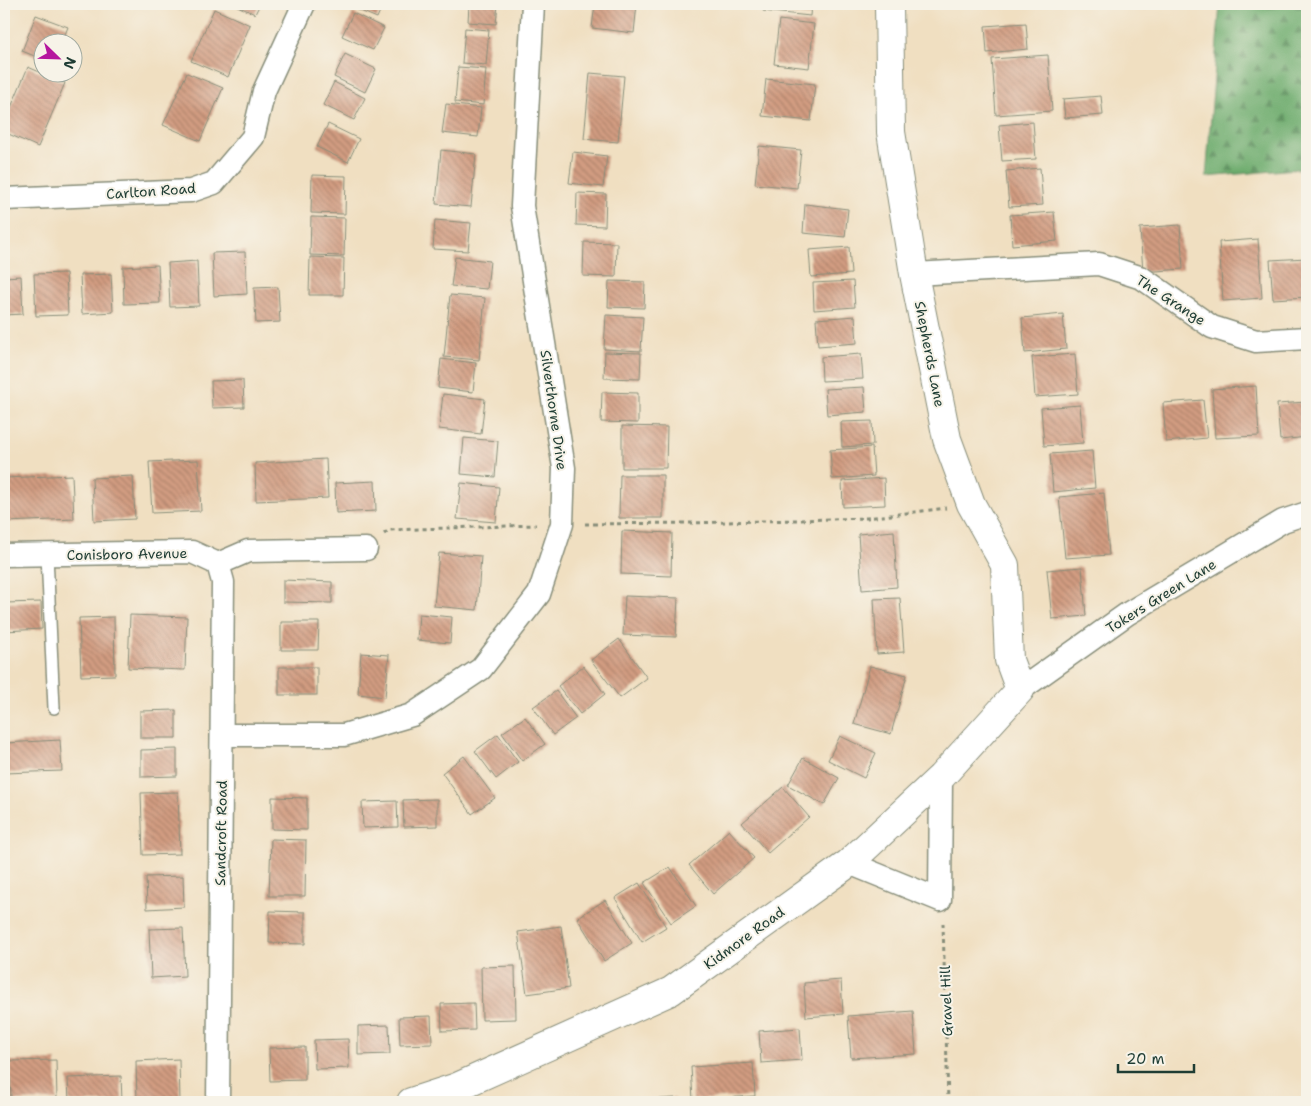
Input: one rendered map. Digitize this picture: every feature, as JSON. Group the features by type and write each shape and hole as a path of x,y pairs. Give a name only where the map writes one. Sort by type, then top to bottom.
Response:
{"street":[{"name":"Carlton Road","path":"4,199 191,191 214,183 253,137 264,91 304,4"},
{"name":"Silverthorne Drive","path":"222,735 344,736 412,715 481,669 539,594 562,524 564,468 522,206 533,4"},
{"name":"Shepherds Lane","path":"889,4 891,132 914,274 947,439 971,504 1005,565 1008,660 1020,690"},
{"name":"The Grange","path":"914,274 1099,264 1142,278 1212,327 1256,341 1307,338"},
{"name":"Tokers Green Lane","path":"1020,690 1127,614 1283,521 1307,513"},
{"path":"218,564 248,552 366,549"},
{"name":"Conisboro Avenue","path":"4,555 192,552 218,564"},
{"name":"Sandcroft Road","path":"218,564 223,582 218,1102"},
{"name":"Kidmore Road","path":"411,1102 456,1086 671,991 849,863 942,777 1020,690"},
{"path":"849,863 940,900 942,777"}],"lane":[{"path":"47,554 54,708"}],"path":[{"path":"366,549 390,530 562,524 691,523 867,518 971,504"},
{"name":"Gravel Hill","path":"940,900 943,921 948,1102"}],"green space":[{"path":"1220,4 1307,4 1307,168 1206,177"}],"building":[{"path":"233,4 260,4 255,14"},
{"path":"352,4 383,4 377,18 351,7"},
{"path":"469,4 498,4 496,24 468,22"},
{"path":"595,4 637,4 634,33 592,28"},
{"path":"763,4 811,4 810,16 763,11"},
{"path":"214,9 250,25 228,77 191,61"},
{"path":"353,13 384,28 373,50 342,36"},
{"path":"36,15 68,27 66,32 32,32 32,55 22,51"},
{"path":"779,20 814,24 809,68 774,64"},
{"path":"1026,23 1028,49 987,53 985,26"},
{"path":"465,28 489,30 486,65 462,63"},
{"path":"345,54 376,69 365,92 334,77"},
{"path":"1048,55 1052,111 996,115 992,59"},
{"path":"28,67 32,69 32,82 65,83 38,147 4,132 4,124"},
{"path":"458,67 486,69 483,105 455,102"},
{"path":"187,73 223,88 200,141 163,125"},
{"path":"590,73 624,76 618,142 584,139"},
{"path":"766,79 815,84 811,121 762,116"},
{"path":"334,82 365,98 354,120 323,105"},
{"path":"1101,96 1103,115 1065,118 1063,99"},
{"path":"446,104 481,108 478,137 442,133"},
{"path":"1033,122 1036,159 1002,161 999,125"},
{"path":"328,124 359,139 348,162 317,147"},
{"path":"759,146 801,150 797,188 755,184"},
{"path":"441,150 476,154 471,207 436,204"},
{"path":"573,152 607,156 603,187 569,183"},
{"path":"1040,168 1043,205 1009,207 1006,171"},
{"path":"312,175 346,176 345,214 311,213"},
{"path":"577,193 606,194 605,226 576,225"},
{"path":"805,204 848,209 845,237 803,233"},
{"path":"1054,212 1057,241 1012,245 1010,215"},
{"path":"311,217 345,218 344,256 310,255"},
{"path":"435,220 471,223 468,251 433,249"},
{"path":"1180,225 1183,269 1143,272 1140,228"},
{"path":"1258,239 1262,298 1223,301 1219,242"},
{"path":"584,242 617,243 616,277 583,276"},
{"path":"849,247 851,274 811,277 809,250"},
{"path":"245,252 247,294 214,296 212,253"},
{"path":"310,257 344,258 343,295 309,295"},
{"path":"455,257 490,261 487,289 451,286"},
{"path":"1307,258 1307,297 1273,299 1270,260"},
{"path":"197,261 199,306 170,307 168,263"},
{"path":"158,265 160,303 124,304 123,267"},
{"path":"66,273 68,315 36,316 34,274"},
{"path":"111,274 113,312 82,314 80,275"},
{"path":"21,276 23,314 4,315 4,277"},
{"path":"609,281 645,282 644,308 608,307"},
{"path":"853,281 855,307 814,310 813,283"},
{"path":"278,287 280,322 256,323 254,288"},
{"path":"450,295 485,298 479,360 444,357"},
{"path":"1063,314 1066,349 1025,353 1022,318"},
{"path":"606,315 643,317 641,351 604,349"},
{"path":"855,316 857,343 818,346 816,319"},
{"path":"605,352 641,353 640,379 604,378"},
{"path":"861,354 863,379 822,381 821,357"},
{"path":"1075,354 1078,394 1035,397 1032,357"},
{"path":"441,359 476,363 473,392 438,388"},
{"path":"243,380 244,407 212,408 211,381"},
{"path":"1256,386 1259,436 1215,438 1212,389"},
{"path":"864,387 866,412 827,415 825,389"},
{"path":"602,392 638,393 638,423 601,422"},
{"path":"443,394 485,399 481,434 439,429"},
{"path":"1203,400 1207,438 1166,442 1163,403"},
{"path":"1307,402 1307,437 1280,440 1277,404"},
{"path":"1080,405 1083,443 1044,446 1041,408"},
{"path":"872,421 873,445 842,447 841,422"},
{"path":"622,426 667,427 666,468 622,468"},
{"path":"464,438 498,441 495,477 461,474"},
{"path":"872,447 874,476 832,479 830,450"},
{"path":"1092,451 1095,488 1053,492 1050,454"},
{"path":"326,459 328,498 256,501 255,463"},
{"path":"198,460 201,511 152,513 149,462"},
{"path":"72,475 74,519 7,522 5,478"},
{"path":"620,475 663,475 663,518 619,518"},
{"path":"133,476 135,519 94,521 92,478"},
{"path":"884,478 885,505 843,507 842,481"},
{"path":"375,481 376,511 336,513 335,483"},
{"path":"461,483 499,487 496,522 457,519"},
{"path":"1104,493 1109,555 1065,558 1059,497"},
{"path":"622,531 672,533 671,576 621,574"},
{"path":"894,531 897,587 862,590 858,534"},
{"path":"439,553 481,556 477,610 434,606"},
{"path":"1082,567 1086,616 1052,619 1047,570"},
{"path":"283,580 332,582 332,603 283,602"},
{"path":"625,596 678,598 676,637 623,635"},
{"path":"900,598 904,652 877,654 874,599"},
{"path":"41,602 42,629 4,631 4,603"},
{"path":"419,614 452,617 450,643 417,640"},
{"path":"130,615 187,617 185,670 128,668"},
{"path":"114,617 115,675 81,676 79,618"},
{"path":"281,622 319,622 318,650 281,650"},
{"path":"619,639 647,678 620,698 591,660"},
{"path":"361,653 389,655 385,697 358,694"},
{"path":"583,666 605,694 580,714 558,686"},
{"path":"870,666 907,675 891,734 854,724"},
{"path":"279,667 317,667 317,695 279,695"},
{"path":"556,691 576,718 553,735 533,707"},
{"path":"176,710 176,738 140,738 140,711"},
{"path":"525,717 545,744 522,761 502,733"},
{"path":"498,734 518,762 496,779 475,751"},
{"path":"840,736 876,753 864,778 828,760"},
{"path":"60,740 62,771 4,773 4,743"},
{"path":"177,749 177,776 141,777 141,750"},
{"path":"464,756 495,798 472,814 442,773"},
{"path":"803,758 839,778 824,805 788,785"},
{"path":"783,787 809,817 768,853 742,823"},
{"path":"178,792 180,854 143,855 141,793"},
{"path":"272,797 307,798 307,830 272,829"},
{"path":"437,799 437,826 404,827 403,800"},
{"path":"397,801 398,827 363,828 362,802"},
{"path":"729,830 754,858 713,894 689,865"},
{"path":"271,839 306,840 305,896 269,896"},
{"path":"670,867 696,906 671,923 644,883"},
{"path":"183,876 184,907 147,909 146,877"},
{"path":"639,883 666,927 642,942 615,898"},
{"path":"605,900 632,943 604,961 577,918"},
{"path":"270,911 305,912 305,944 269,943"},
{"path":"561,926 569,988 527,994 518,932"},
{"path":"183,928 185,976 151,978 149,929"},
{"path":"515,966 516,1019 482,1020 481,967"},
{"path":"841,980 843,1014 806,1017 804,983"},
{"path":"474,1003 475,1030 442,1031 441,1004"},
{"path":"913,1011 916,1054 851,1058 848,1016"},
{"path":"431,1016 432,1044 400,1045 399,1017"},
{"path":"389,1025 390,1054 358,1055 358,1026"},
{"path":"800,1028 802,1060 761,1063 759,1031"},
{"path":"348,1039 349,1068 315,1069 314,1040"},
{"path":"305,1047 305,1080 270,1081 269,1048"},
{"path":"179,1059 180,1102 137,1102 136,1061"},
{"path":"56,1060 57,1100 11,1101 10,1061"},
{"path":"753,1063 755,1096 693,1100 691,1067"},
{"path":"121,1076 122,1102 69,1102 68,1078"},
{"path":"675,1098 675,1102 633,1102 633,1101"}]}
